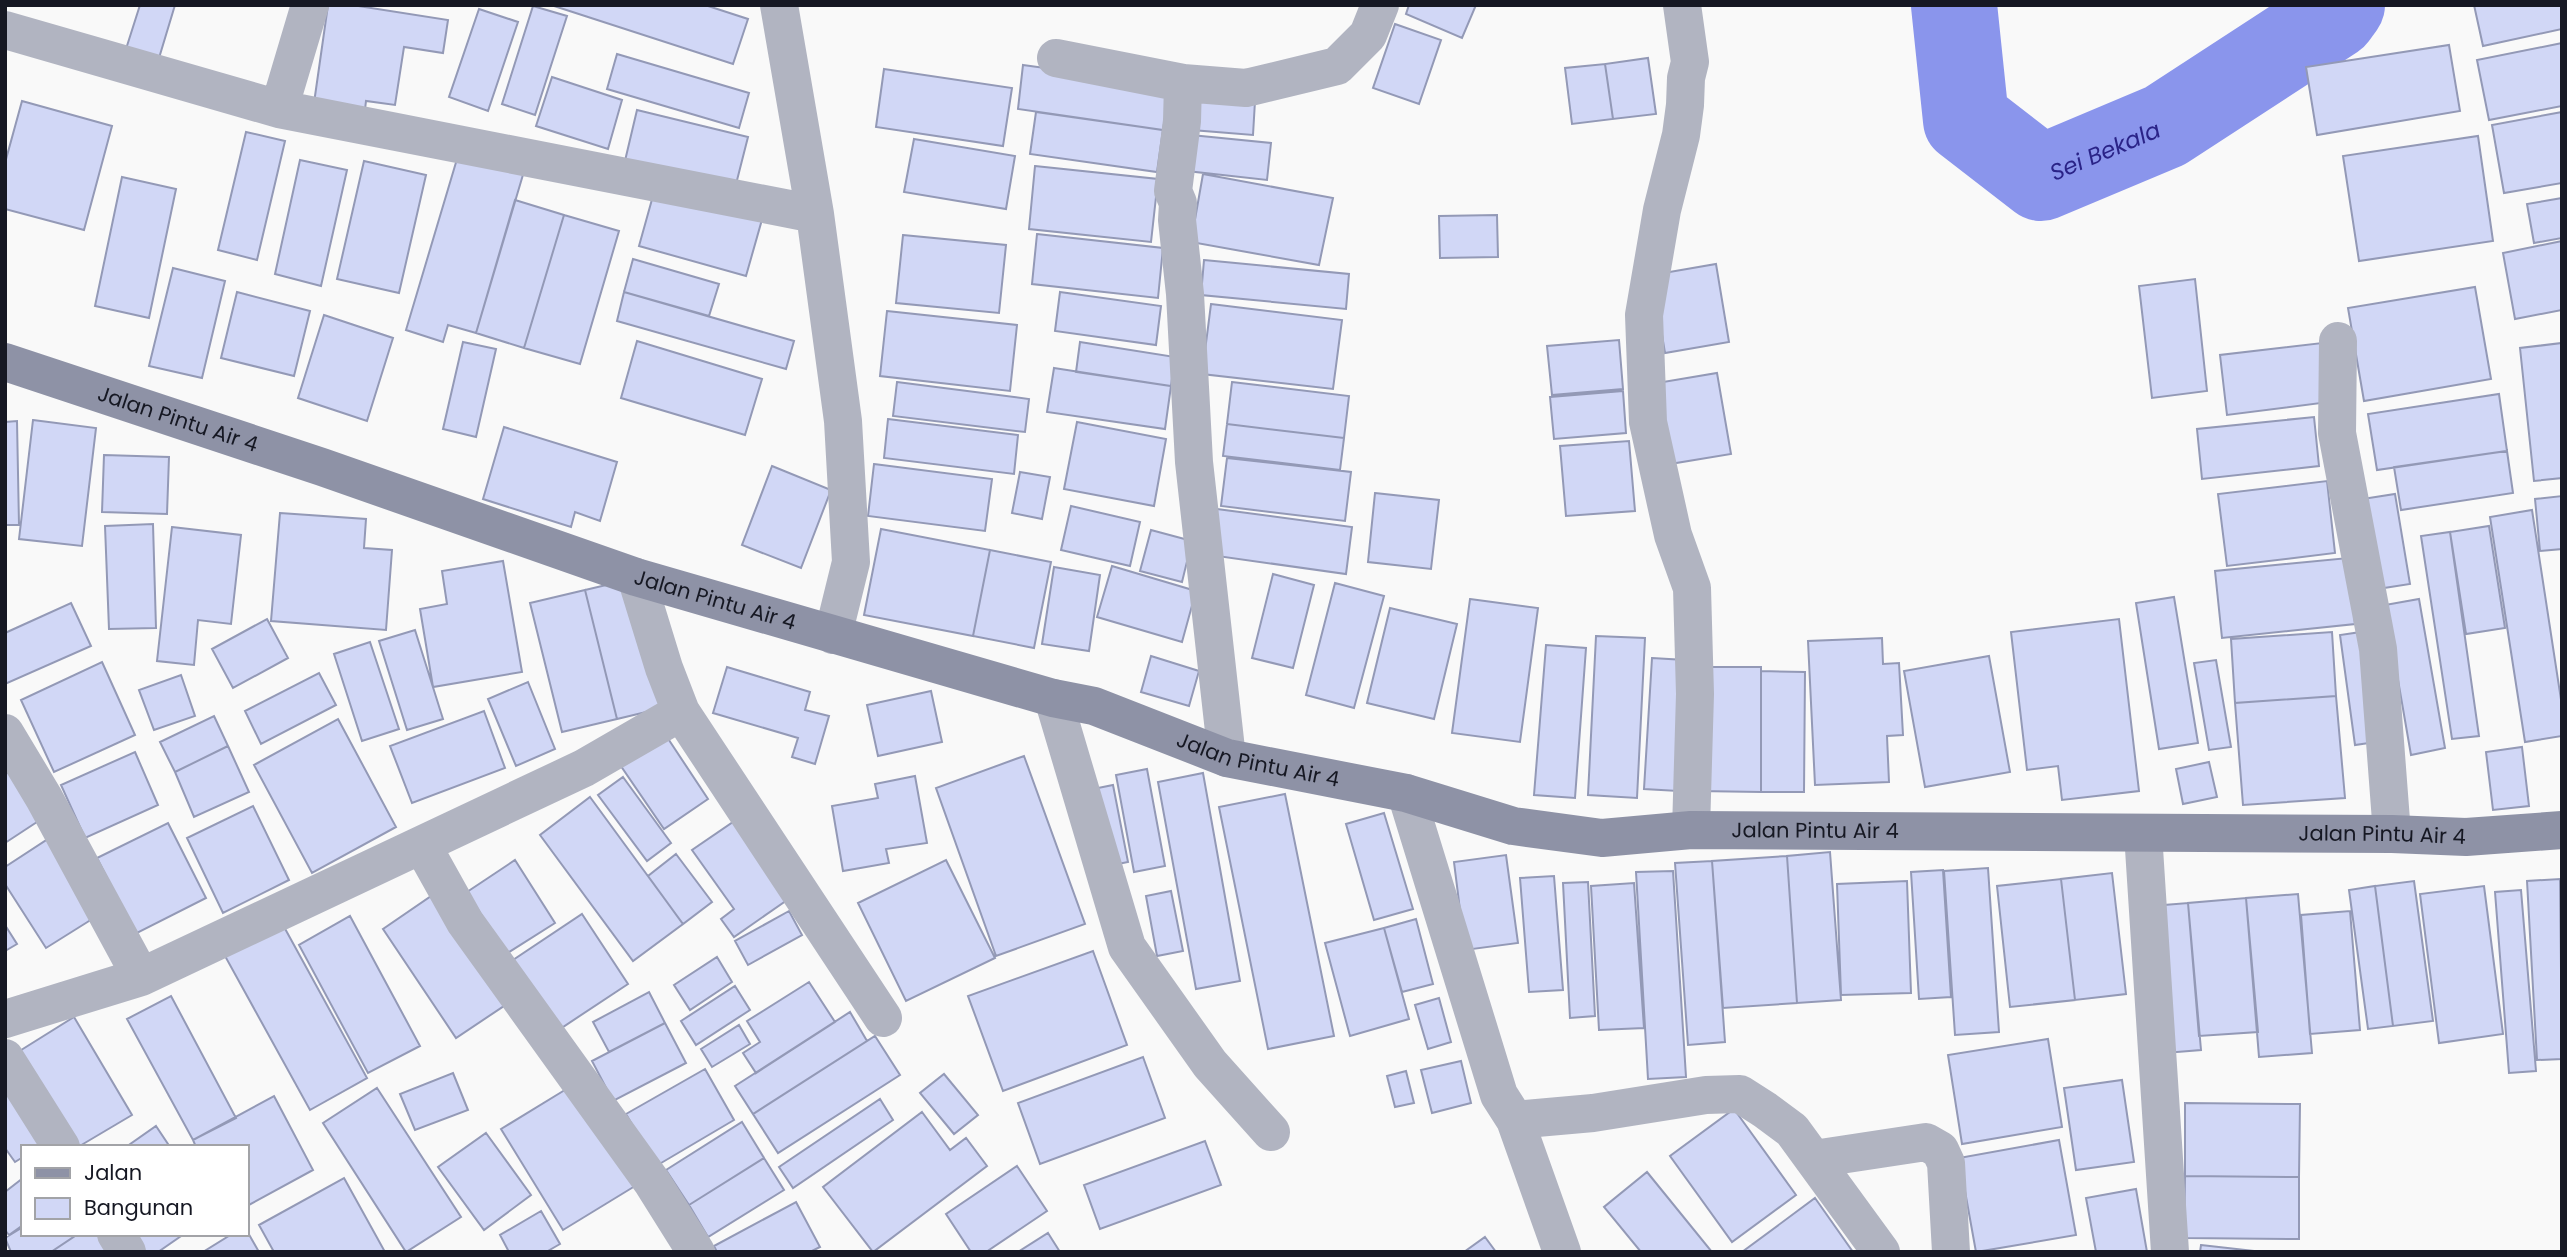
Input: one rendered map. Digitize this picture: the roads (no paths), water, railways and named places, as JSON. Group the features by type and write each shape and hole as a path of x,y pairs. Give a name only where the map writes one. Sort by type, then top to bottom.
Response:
{"main road":[{"name":"Jalan Pintu Air 4","path":"5,362 322,467 636,577 1053,698 1094,706 1227,758 1406,793 1513,826 1602,838 1691,830 2392,834 2466,837 2562,830"}],"street":[{"path":"279,109 310,5"},
{"path":"779,5 815,214 843,421 851,562 833,635"},
{"path":"1056,58 1183,83 1246,88 1337,66 1368,35 1380,5"},
{"path":"1682,5 1690,62 1686,78 1685,105 1681,135 1662,210 1644,315 1648,422 1673,535 1692,588 1695,694 1691,830"},
{"path":"5,30 279,109 815,214"},
{"path":"1183,83 1182,121 1173,191 1178,203 1194,462 1227,758"},
{"path":"2338,341 2337,433 2378,649 2392,834"},
{"path":"636,577 664,668 681,712 883,1018"},
{"path":"1053,698 1127,947 1210,1064 1272,1132"},
{"path":"5,1019 141,977 584,768 681,712"},
{"path":"5,733 44,798 141,977"},
{"path":"1406,793 1499,1095 1515,1120 1562,1252"},
{"path":"2143,833 2171,1252"},
{"path":"422,845 465,922 636,1160 696,1252"},
{"path":"5,1058 60,1145"},
{"path":"1515,1120 1593,1113 1706,1095 1740,1094 1792,1130 1881,1252"},
{"path":"1814,1159 1926,1142 1940,1150 1946,1163 1951,1252"},
{"path":"117,1236 127,1252"}],"waterway":[{"name":"Sei Bekala","path":"1954,5 1966,120 2041,178 2165,126 2334,16 2342,5"}]}
